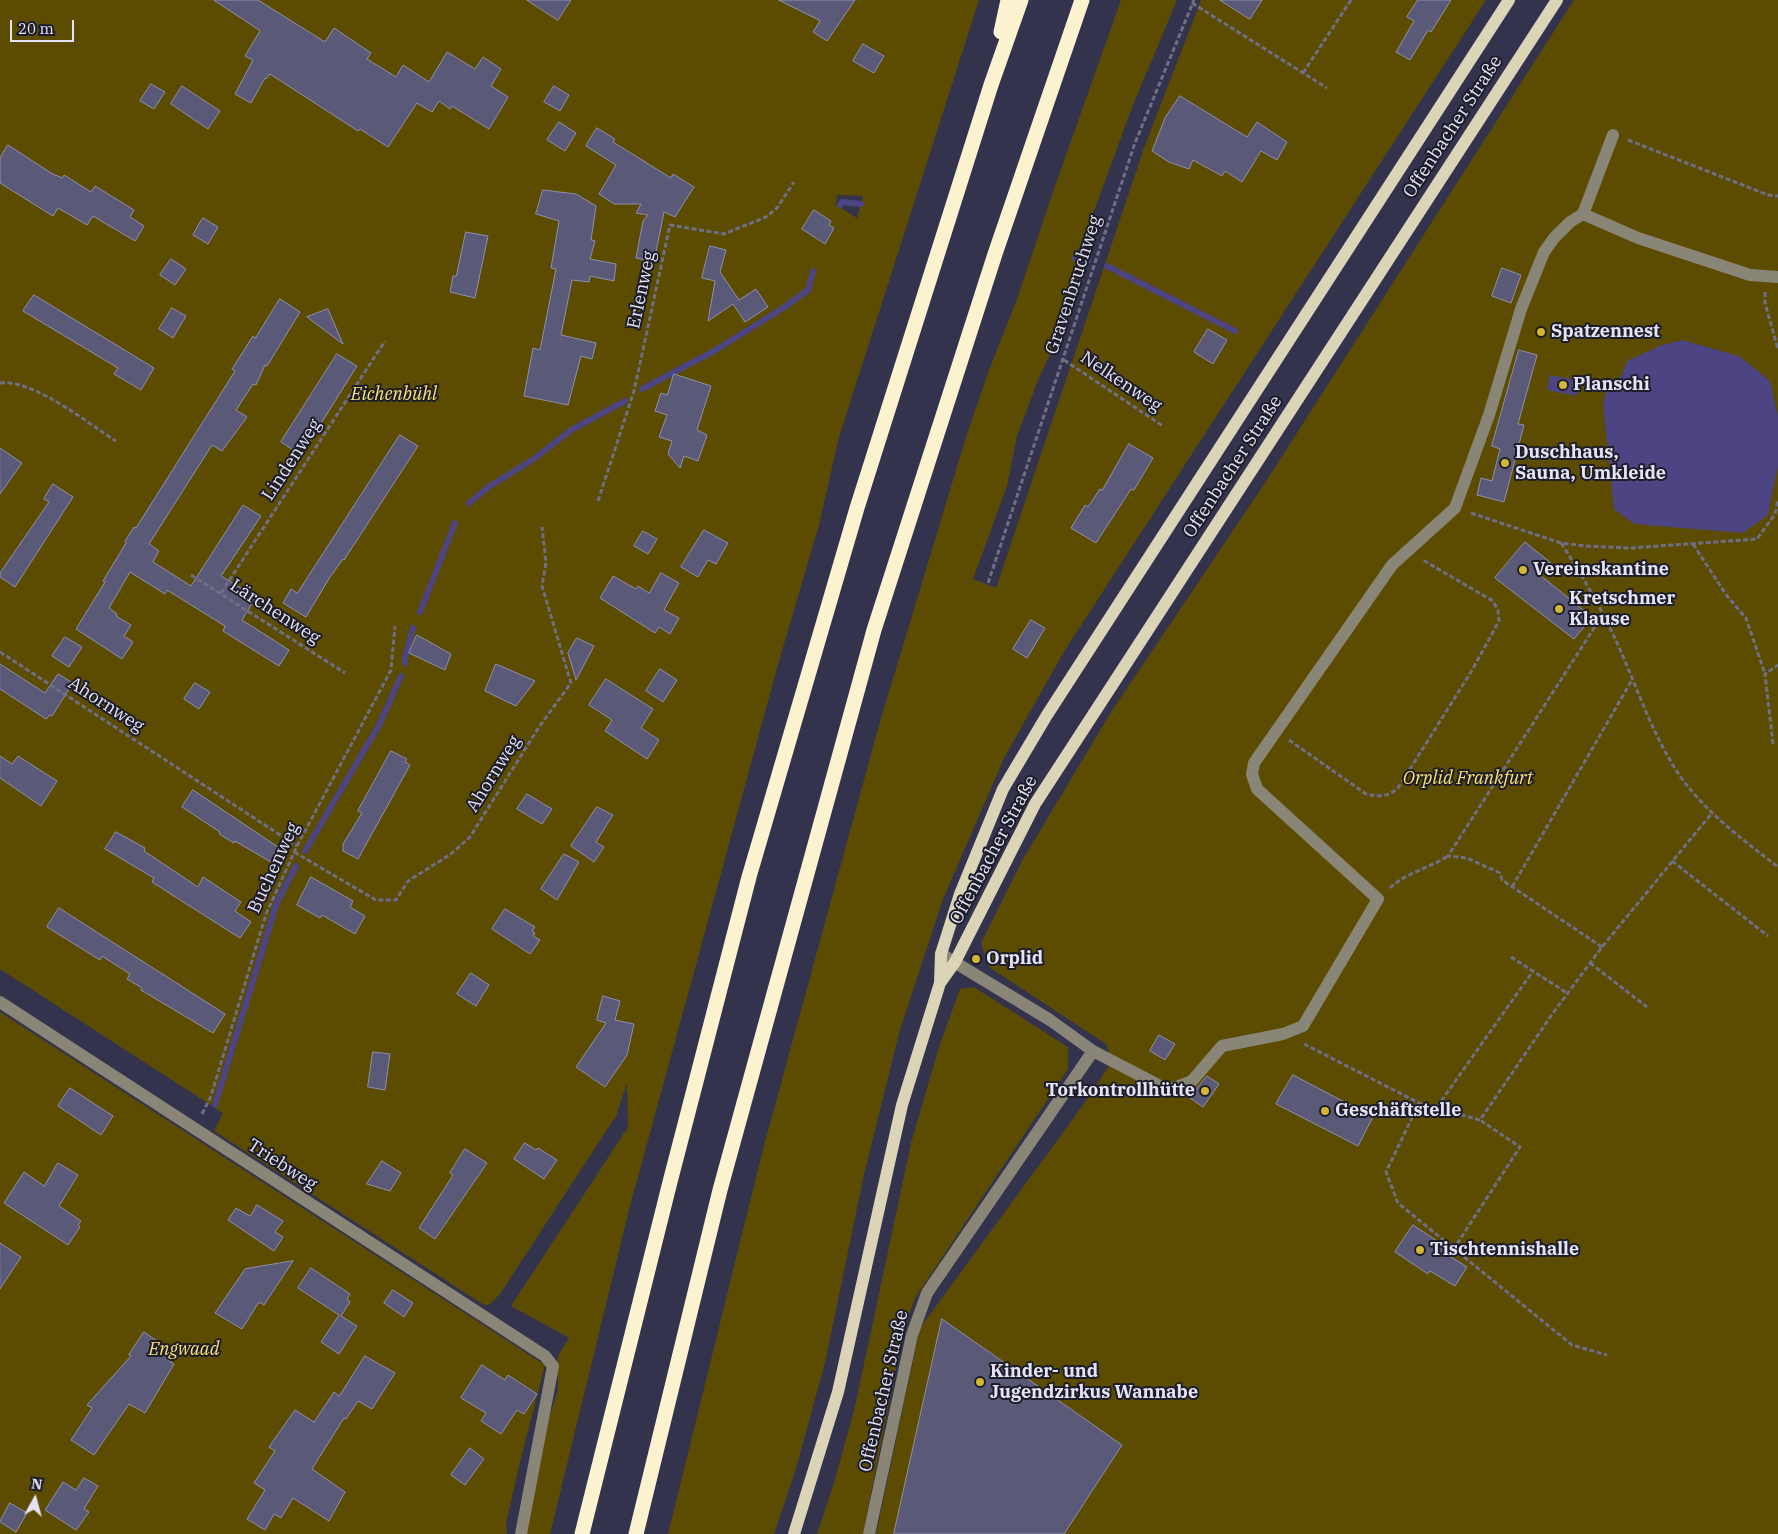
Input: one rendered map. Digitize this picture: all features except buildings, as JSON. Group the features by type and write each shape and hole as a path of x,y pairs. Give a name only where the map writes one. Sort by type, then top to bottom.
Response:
{"highway":[{"path":"991,85 1008,0"},
{"path":"582,1534 670,1182 750,877 856,508 991,85 1021,0"},
{"path":"636,1534 720,1190 872,640 995,254 1082,0"}],"main road":[{"name":"Offenbacher Straße","path":"794,1534 838,1392 902,1105 940,983 941,954 979,846 1003,789 1025,750 1509,0"},
{"name":"Offenbacher Straße","path":"940,983 955,962 1034,804 1557,0"}],"street":[{"path":"941,954 1050,1020 1093,1051 1168,1090 1192,1081 1222,1046 1283,1034 1303,1026 1378,899 1257,790 1252,774 1254,763 1392,565 1455,508 1489,415 1521,309 1544,252 1559,233 1583,214 1613,135"},
{"path":"1583,214 1638,238 1750,275 1772,277"},
{"name":"Triebweg","path":"0,1002 545,1356 553,1366 552,1374 521,1534"},
{"name":"Offenbacher Straße","path":"869,1534 912,1335 927,1293 1093,1051"}],"path":[{"path":"1303,73 1351,0"},
{"path":"1193,2 1327,88"},
{"name":"Gravenbruchweg","path":"988,582 1064,360 1135,143 1193,2"},
{"path":"1613,135 1768,195 1778,196"},
{"name":"Erlenweg","path":"598,501 634,392 670,225 724,234 766,217 777,208 794,182"},
{"path":"1772,277 1765,302 1778,349"},
{"name":"Lindenweg","path":"221,593 385,341"},
{"name":"Nelkenweg","path":"1064,360 1163,426"},
{"path":"0,383 23,384 44,395 116,442"},
{"path":"1455,508 1561,543 1631,548 1757,539 1775,514 1778,499"},
{"name":"Ahornweg","path":"294,852 376,900 396,900 408,881 452,854 470,837 540,727 571,683 542,586 546,563 542,527"},
{"path":"1561,543 1590,588 1676,771 1712,813 1778,867"},
{"path":"1692,544 1727,596 1746,618 1765,674 1773,744"},
{"path":"1276,731 1366,794 1379,797 1390,794 1398,788 1471,672 1499,621 1498,610 1493,601 1408,551"},
{"name":"Lärchenweg","path":"191,575 344,673"},
{"path":"1378,899 1396,882 1432,866 1448,856 1603,614"},
{"name":"Buchenweg","path":"195,1130 211,1096 266,914 297,846 391,670 395,626"},
{"name":"Ahornweg","path":"0,652 297,846"},
{"path":"1765,674 1778,664"},
{"path":"1512,887 1632,680"},
{"path":"1480,1120 1567,993 1602,947 1712,813"},
{"path":"1448,856 1467,858 1500,873 1502,880 1602,947"},
{"path":"1672,861 1768,936"},
{"path":"1511,957 1567,993"},
{"path":"1590,963 1647,1007"},
{"path":"1437,1107 1532,971"},
{"path":"1283,1034 1419,1103 1480,1120 1520,1148 1453,1250"},
{"path":"1419,1103 1386,1172 1398,1203 1453,1250 1572,1344 1607,1355"}],"green space":[{"name":"Eichenbühl","path":"0,0 979,0 839,437 819,525 779,661 630,1206 550,1534 526,1534 546,1427 558,1390 558,1356 569,1338 511,1306 628,1127 627,1083 616,1116 500,1294 489,1305 484,1305 214,1131 223,1113 0,969","holes":["837,195 863,196 857,218 836,205"]},
{"path":"1121,0 1177,0 1133,105 1083,241 1078,249 1076,265 1079,275 1057,339 1038,380 1017,436 1007,486 973,579 996,588 1144,148 1201,0 1486,0 1065,650 1005,756 943,899 899,1033 863,1179 825,1363 795,1472 774,1534 668,1534 762,1153 879,725 966,437 989,370 1016,302"},
{"name":"Orplid Frankfurt","path":"1574,0 1778,0 1778,1534 876,1534 920,1328 1094,1090 1112,1060 1106,1044 989,967 981,943 1022,861 1111,712 1263,486"},
{"path":"974,987 1068,1047 1068,1069 915,1298 904,1328 863,1534 817,1534 854,1411 911,1143 939,1047 960,989"},
{"name":"Engwaad","path":"0,1012 545,1365 506,1523 507,1534 0,1534"}],"shaded area":[{"path":"1682,340 1739,356 1770,381 1778,416 1778,466 1768,515 1743,533 1634,524 1614,509 1603,404 1607,387 1622,375 1627,361 1662,345"},
{"name":"Planschi","path":"1550,375 1580,381 1577,396 1547,390"}],"waterway":[{"path":"840,205 842,202 861,204"},
{"path":"1075,258 1088,260"},
{"path":"1107,266 1235,331"},
{"path":"642,389 714,351 783,308 808,290 813,271"},
{"path":"469,503 490,486 535,458 571,430 625,401"},
{"path":"420,612 455,523"},
{"path":"405,663 405,656 413,628"},
{"path":"305,851 379,725 401,676"},
{"path":"215,1105 277,902 296,866"}],"place":[{"name":"Spatzennest","path":"1541,332"},
{"name":"Planschi","path":"1563,385"},
{"name":"Duschhaus, Sauna, Umkleide","path":"1505,463"},
{"name":"Vereinskantine","path":"1523,570"},
{"name":"Kretschmer Klause","path":"1559,609"},
{"name":"Orplid","path":"976,959"},
{"name":"Torkontrollhütte","path":"1205,1091"},
{"name":"Geschäftstelle","path":"1325,1111"},
{"name":"Tischtennishalle","path":"1420,1250"},
{"name":"Kinder- und Jugendzirkus Wannabe","path":"980,1382"}]}
